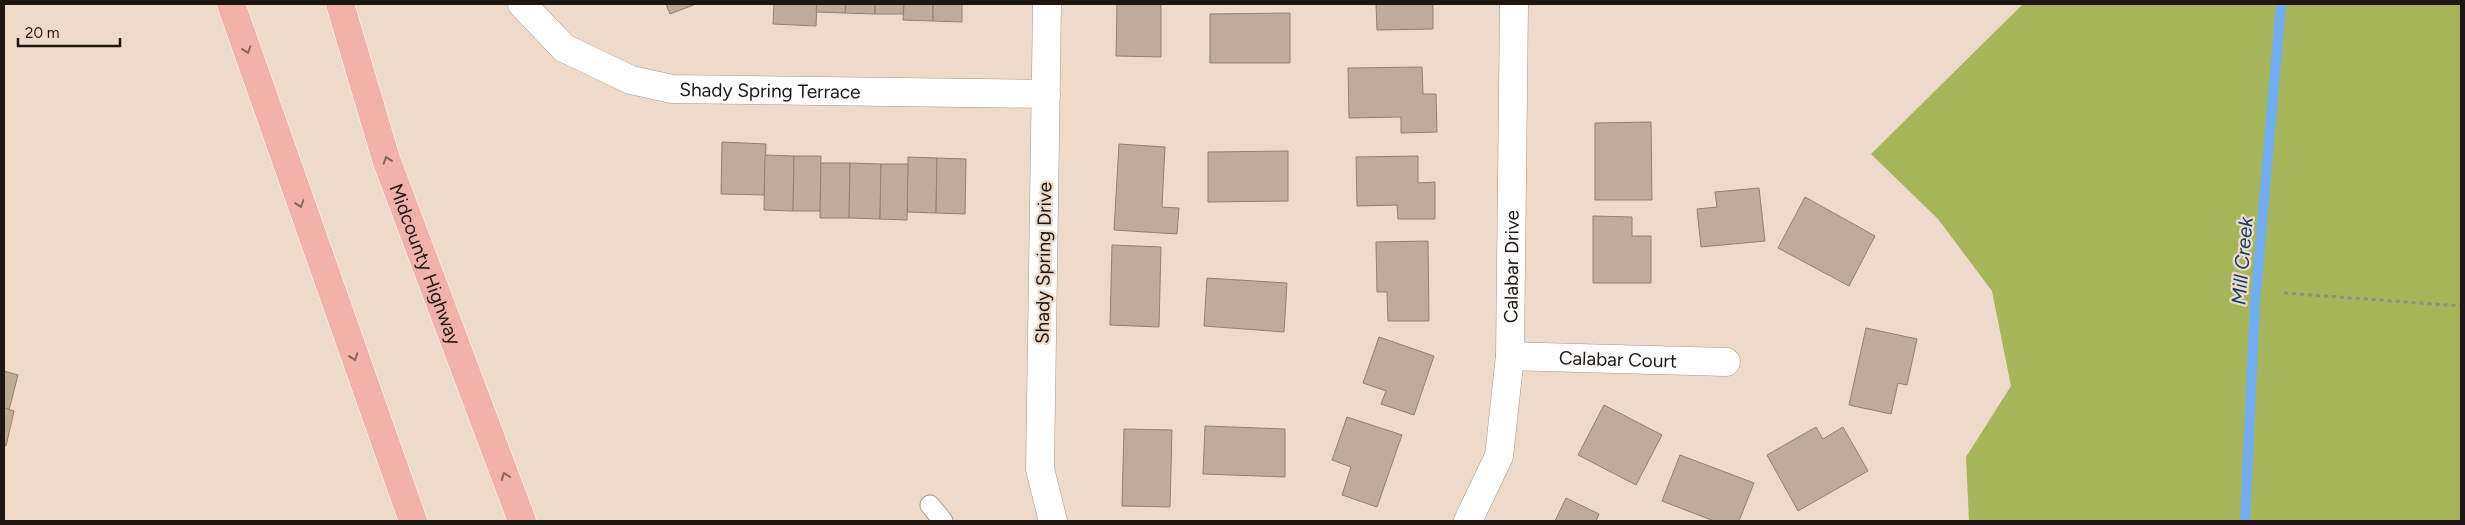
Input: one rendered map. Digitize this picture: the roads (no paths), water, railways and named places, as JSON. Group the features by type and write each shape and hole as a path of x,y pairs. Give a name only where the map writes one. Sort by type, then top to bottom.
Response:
{"main road":[{"path":"231,4 412,521"},
{"name":"Midcounty Highway","path":"340,4 386,159 522,521"}],"street":[{"name":"Shady Spring Terrace","path":"522,4 564,48 631,80 672,89 1046,94"},
{"name":"Shady Spring Drive","path":"1047,4 1040,469 1053,521"},
{"name":"Calabar Drive","path":"1468,521 1499,456 1510,356 1514,4"},
{"name":"Calabar Court","path":"1510,356 1726,362"}],"lane":[{"path":"930,506 943,521"}],"waterway":[{"name":"Mill Creek","path":"2245,521 2255,304 2281,4"}]}
